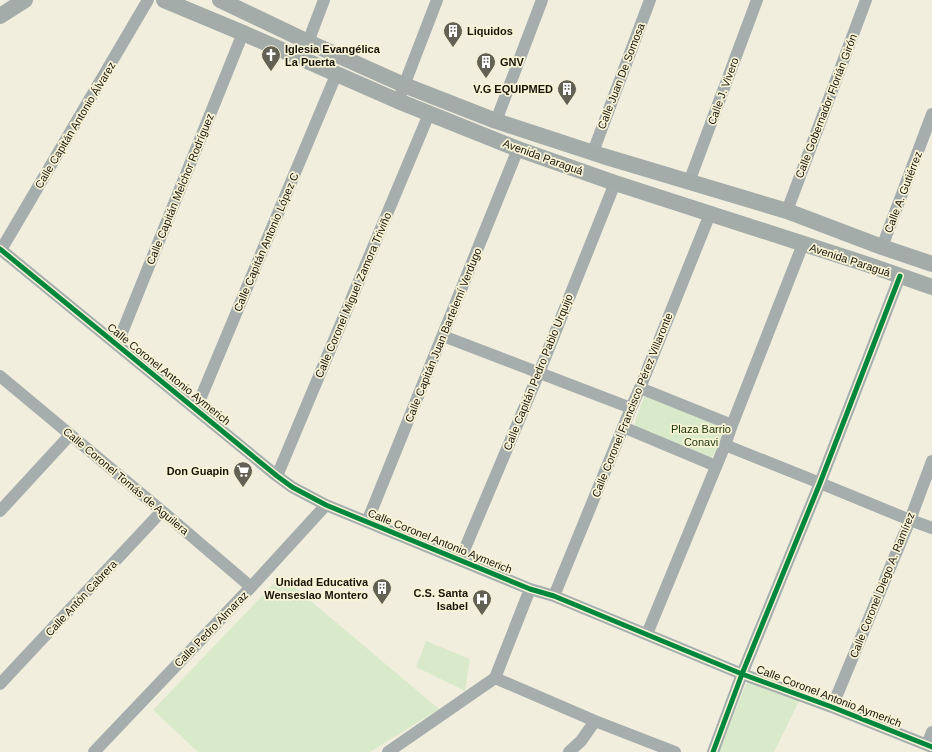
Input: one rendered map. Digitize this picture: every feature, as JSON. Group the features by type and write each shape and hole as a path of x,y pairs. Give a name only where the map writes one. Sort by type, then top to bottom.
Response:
{"main road":[{"path":"0,16 26,0"},
{"name":"Avenida Paraguá","path":"164,0 336,75 518,149 615,183 932,287"},
{"name":"Avenida Paraguá","path":"220,0 308,42 404,85 496,121 786,211 932,264"}],"street":[{"name":"Calle Capitán Antonio Álvarez","path":"0,249 148,0"},
{"path":"308,42 324,0"},
{"path":"398,101 437,0"},
{"path":"496,121 542,0"},
{"name":"Calle Juan De Somosa","path":"592,152 650,0"},
{"name":"Calle J. Vivero","path":"689,182 756,0"},
{"name":"Calle Gobernador Florián Girón","path":"786,211 866,0"},
{"name":"Calle Capitán Melchor Rodríguez","path":"117,345 243,34"},
{"name":"Calle Capitán Antonio López C","path":"196,409 336,75"},
{"name":"Calle Coronel Miguel Zamora Triviño","path":"277,476 429,114"},
{"name":"Calle A. Gutiérrez","path":"882,247 932,114"},
{"name":"Calle Capitán Juan Bartelemí Verdugo","path":"367,522 518,149"},
{"name":"Calle Capitán Pedro Pablo Urquijo","path":"460,560 539,373 615,183"},
{"name":"Calle Coronel Francisco Pérez Villaronte","path":"554,596 710,214"},
{"path":"647,634 725,445 803,244"},
{"name":"Calle Coronel Antonio Aymerich","path":"0,249 166,386 292,487 326,505 530,589 554,596 742,674 832,707 929,746"},
{"path":"713,752 742,674 820,483 900,276"},
{"path":"443,336 630,408"},
{"name":"Calle Coronel Tomás de Aguilera","path":"0,376 251,587"},
{"path":"640,388 732,425"},
{"path":"623,427 716,466"},
{"path":"0,511 70,435"},
{"path":"725,445 932,528"},
{"name":"Calle Coronel Diego A. Ramírez","path":"832,707 910,520 932,461"},
{"name":"Calle Pedro Almaraz","path":"94,752 251,587 326,505"},
{"name":"Calle Antón Cabrera","path":"0,684 162,511"},
{"path":"388,752 495,678 530,589"},
{"path":"495,678 595,721 675,752"},
{"path":"569,752 581,741 595,721"},
{"path":"929,746 932,732"}],"green space":[{"name":"Plaza Barrio Conavi","path":"647,396 723,427 724,430 716,453 710,458 635,427 635,422 644,397"},
{"path":"281,576 439,709 370,752 198,752 153,710"},
{"path":"426,641 470,659 465,691 416,667"},
{"path":"749,682 799,701 774,752 719,752 746,684"}],"cycle path":[{"path":"0,249 292,487 326,505 530,589 554,596 742,674 832,707 932,747"},
{"path":"713,752 742,674 820,483 900,276"}],"place":[{"name":"Liquidos","path":"453,48"},
{"name":"Iglesia Evangélica La Puerta","path":"271,72"},
{"name":"GNV","path":"486,79"},
{"name":"V.G EQUIPMED","path":"567,106"},
{"name":"Don Guapin","path":"243,488"},
{"name":"Unidad Educativa Wenseslao Montero","path":"382,605"},
{"name":"C.S. Santa Isabel","path":"482,616"}]}
